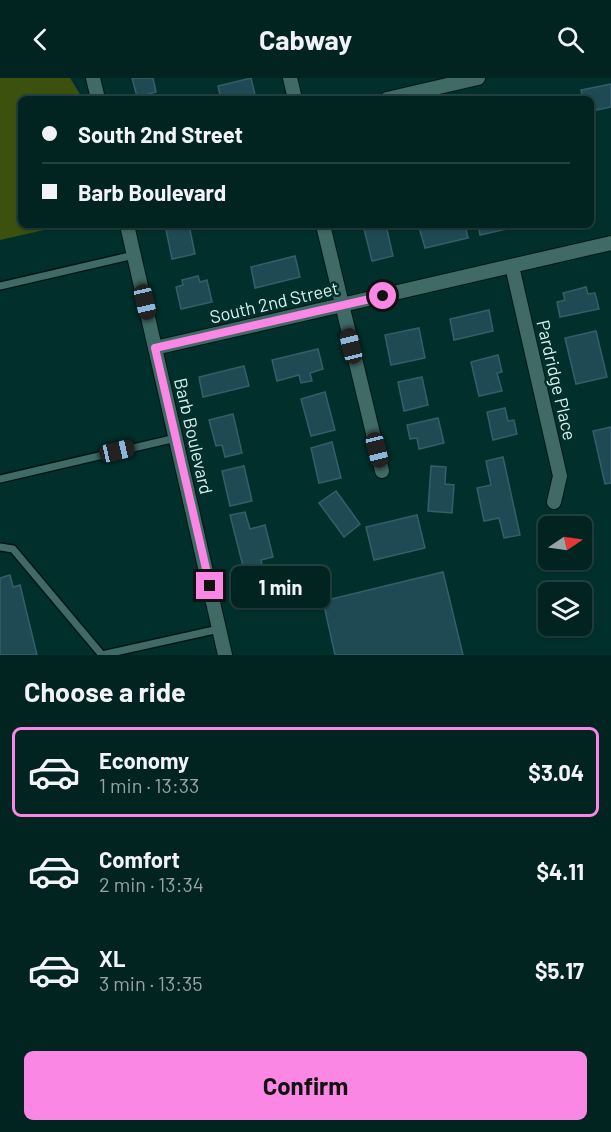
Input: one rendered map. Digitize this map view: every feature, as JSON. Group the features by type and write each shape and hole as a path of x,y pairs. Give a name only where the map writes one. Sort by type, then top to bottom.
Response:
{"street":[{"path":"93,78 97,96"},
{"path":"290,78 294,96"},
{"path":"400,96 478,78"},
{"name":"Barb Boulevard","path":"128,228 225,655"},
{"path":"324,228 382,471"},
{"name":"South 2nd Street","path":"155,348 611,243"},
{"name":"Pardridge Place","path":"512,266 560,476 554,501"}],"lane":[{"path":"0,286 134,255"},
{"path":"0,479 176,438"},
{"path":"0,547 13,549 102,655 219,629"}],"green space":[{"path":"0,78 70,78 81,96 18,96 18,228 53,228 0,240"}],"building":[{"path":"132,78 153,78 156,92 137,96"},
{"path":"251,78 255,96 220,96 218,86"},
{"path":"611,84 611,107 594,110 594,96 582,96 581,90"},
{"path":"166,228 190,228 195,254 172,259"},
{"path":"364,228 387,228 393,256 372,261"},
{"path":"419,228 466,228 468,238 425,248"},
{"path":"479,228 511,228 480,235"},
{"path":"295,256 300,277 255,288 251,267"},
{"path":"198,276 200,282 207,280 212,302 181,309 176,287 183,285 182,280"},
{"path":"586,287 588,294 595,293 599,309 560,317 557,302 565,300 563,293"},
{"path":"489,310 493,331 454,340 450,319"},
{"path":"419,328 425,358 391,365 385,335"},
{"path":"596,331 607,377 576,384 565,338"},
{"path":"318,349 323,369 310,373 312,381 301,383 299,375 277,381 272,360"},
{"path":"498,355 502,372 497,373 502,391 479,396 471,362"},
{"path":"244,366 249,386 203,397 199,377"},
{"path":"422,377 428,405 404,411 398,382"},
{"path":"325,392 335,430 311,436 301,399"},
{"path":"505,408 508,421 514,420 517,434 493,440 487,412"},
{"path":"233,414 242,453 225,457 222,445 216,446 209,420"},
{"path":"438,418 444,443 419,449 417,438 410,439 407,425"},
{"path":"611,427 611,483 605,484 593,431"},
{"path":"332,442 341,478 319,483 311,448"},
{"path":"503,457 520,535 504,538 499,518 484,521 477,488 491,485 486,461"},
{"path":"244,466 252,501 230,506 222,471"},
{"path":"431,466 446,467 445,484 454,485 452,513 428,511"},
{"path":"336,491 360,524 344,537 319,503"},
{"path":"245,512 250,529 265,525 273,557 261,560 264,574 246,578 230,515"},
{"path":"417,515 425,548 374,560 366,527"},
{"path":"443,572 463,655 335,655 323,601"},
{"path":"10,575 13,587 20,585 37,655 0,655 0,578"}],"route":[{"path":"210,586 155,348 383,296"}]}
